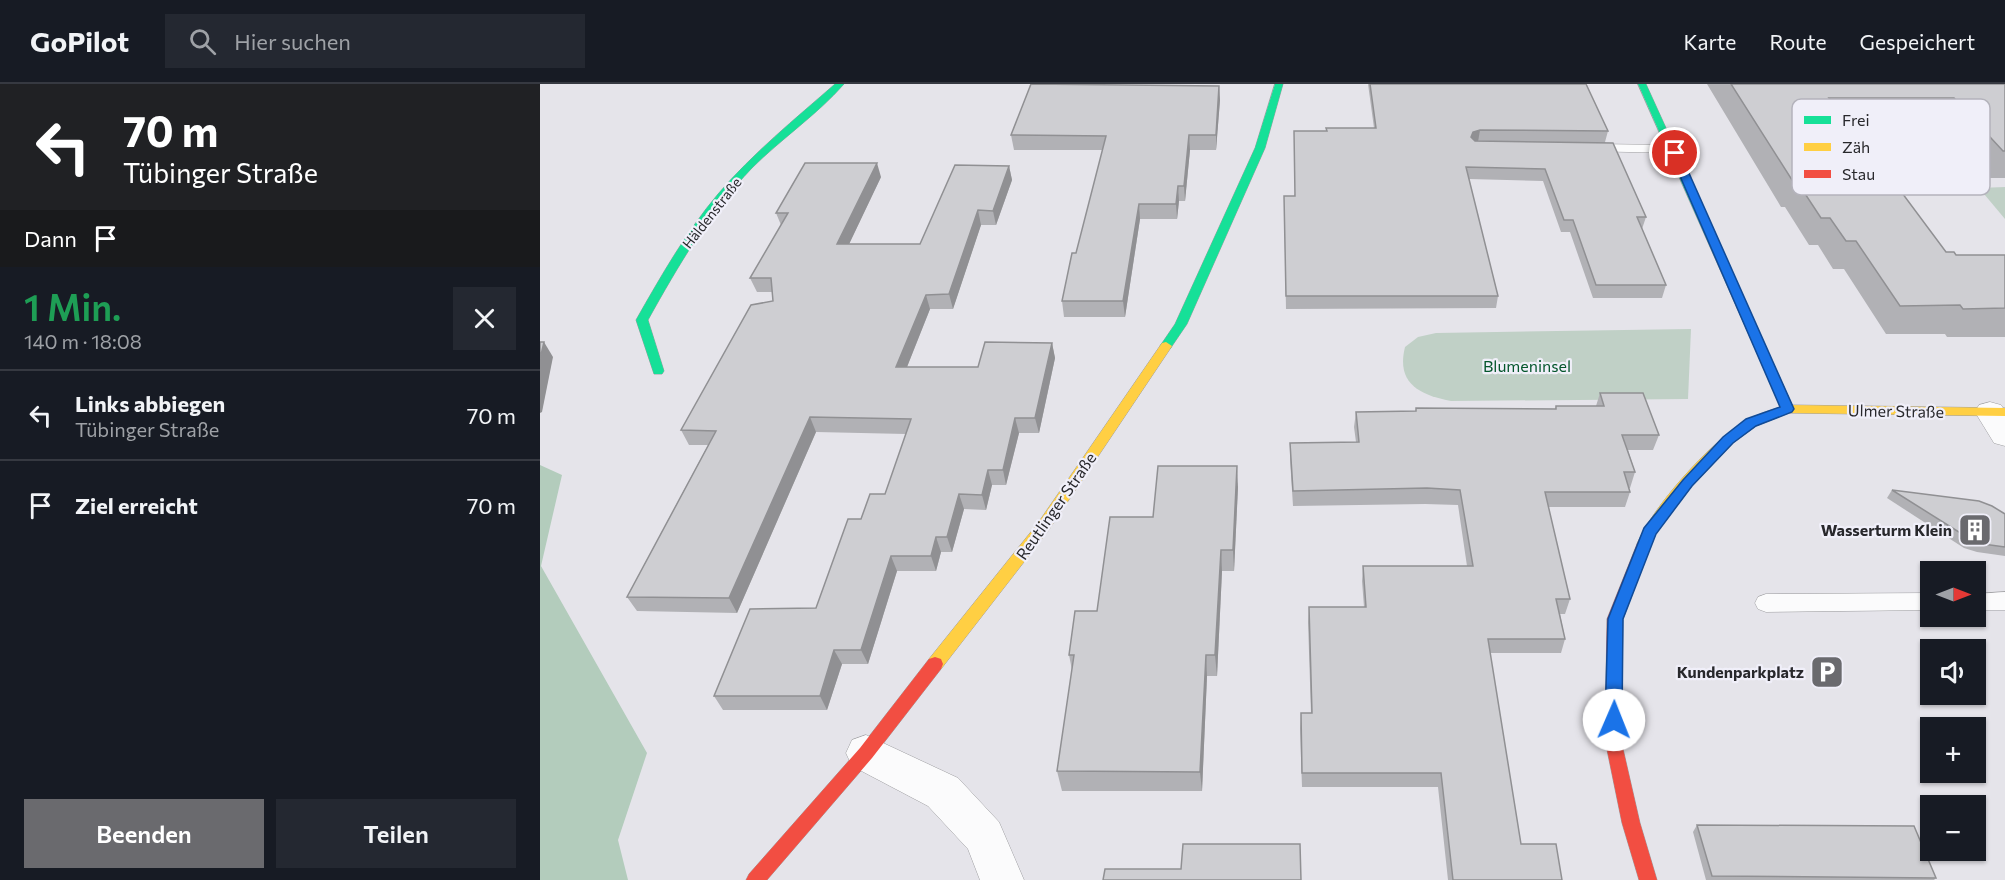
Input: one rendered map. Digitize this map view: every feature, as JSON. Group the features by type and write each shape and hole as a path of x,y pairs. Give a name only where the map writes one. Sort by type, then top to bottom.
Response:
{"street":[{"name":"Häldenstraße","path":"657,371 642,320 674,263 707,214 759,156 840,84"},
{"name":"Reutlinger Straße","path":"755,880 866,753 1043,527 1181,324 1260,148 1279,84"},
{"path":"1642,84 1788,409 1751,423 1728,440 1687,483 1649,532 1615,619 1613,740 1648,880"},
{"name":"Ulmer Straße","path":"1788,409 2000,420"},
{"path":"866,753 943,792 984,836 1002,880"}],"lane":[{"path":"1571,148 1672,148"},
{"path":"1766,603 1920,602"},
{"path":"1986,602 2005,602"}],"green space":[{"path":"2005,187 2005,219 1985,195 1990,195 1990,188"},
{"name":"Blumeninsel","path":"1691,329 1688,399 1451,401 1420,391 1407,378 1404,370 1405,347 1418,337 1436,333"},
{"path":"540,465 562,475 541,566 647,753 618,840 628,880 540,880"}],"building":[{"path":"1031,84 1219,86 1216,135 1189,135 1184,186 1178,186 1176,204 1139,204 1123,301 1062,301 1072,253 1076,253 1106,136 1011,135"},
{"path":"1370,84 1586,84 1608,131 1480,130 1473,132 1471,137 1475,141 1613,143 1646,217 1637,217 1666,285 1596,285 1573,220 1564,220 1545,169 1466,167 1498,296 1286,296 1284,196 1295,196 1294,131 1327,131 1326,128 1376,128"},
{"path":"1731,84 2005,84 2005,151 1990,137 1990,99 1792,99 1792,180"},
{"path":"805,163 877,163 837,244 920,244 955,165 1009,166 993,211 978,210 949,294 926,295 896,367 978,367 985,342 1052,343 1035,418 1015,418 1003,470 988,470 982,495 959,494 947,537 936,537 931,556 891,556 861,650 834,650 820,696 714,696 750,609 816,608 848,519 861,519 870,494 885,494 911,419 810,417 729,598 627,597 716,431 681,430 751,305 773,301 771,278 750,278 788,213 776,213"},
{"path":"1806,195 1904,195 1946,252 1954,252 1956,255 2005,255 2005,308 1963,309 1960,305 1900,306 1856,241 1846,241 1830,218 1821,218"},
{"path":"540,342 544,342 540,359"},
{"path":"1600,393 1643,393 1659,435 1622,435 1635,472 1624,472 1630,492 1545,492 1570,599 1556,599 1565,639 1488,639 1521,844 1556,844 1562,880 1453,880 1441,773 1302,773 1301,713 1312,713 1309,607 1366,607 1363,566 1473,566 1460,490 1427,488 1293,491 1290,443 1359,442 1356,412 1416,411 1416,408 1556,409 1556,406 1604,406"},
{"path":"1158,466 1237,466 1233,550 1221,550 1215,655 1206,655 1200,772 1057,771 1074,655 1069,655 1075,611 1097,611 1110,517 1153,517"},
{"path":"1892,490 1979,501 1992,506 2005,514 2005,547 1983,544 1970,539"},
{"path":"1697,825 1914,826 1920,840 1920,861 1929,861 1936,878 1712,876"},
{"path":"1183,844 1300,844 1301,880 1103,880 1105,869 1181,869"}],"traffic: fast":[{"path":"658,371 642,320 679,257 699,226 734,182 778,138 840,84"},
{"path":"1166,346 1181,324 1260,148 1279,84"},
{"path":"1642,84 1788,409"}],"traffic: slow":[{"path":"935,664 1043,527 1166,346"},
{"path":"1644,544 1649,532 1687,483 1728,440 1751,423 1788,409 2005,412"}],"traffic: jam":[{"path":"1644,544 1615,619 1613,740 1631,823 1648,880"},
{"path":"755,880 866,753 935,664"}],"place":[{"name":"Wasserturm Klein","path":"1975,530"},
{"name":"Kundenparkplatz","path":"1827,672"}],"route":[{"path":"1614,720 1615,619 1649,532 1687,483 1728,440 1751,423 1788,409 1675,153"}]}
